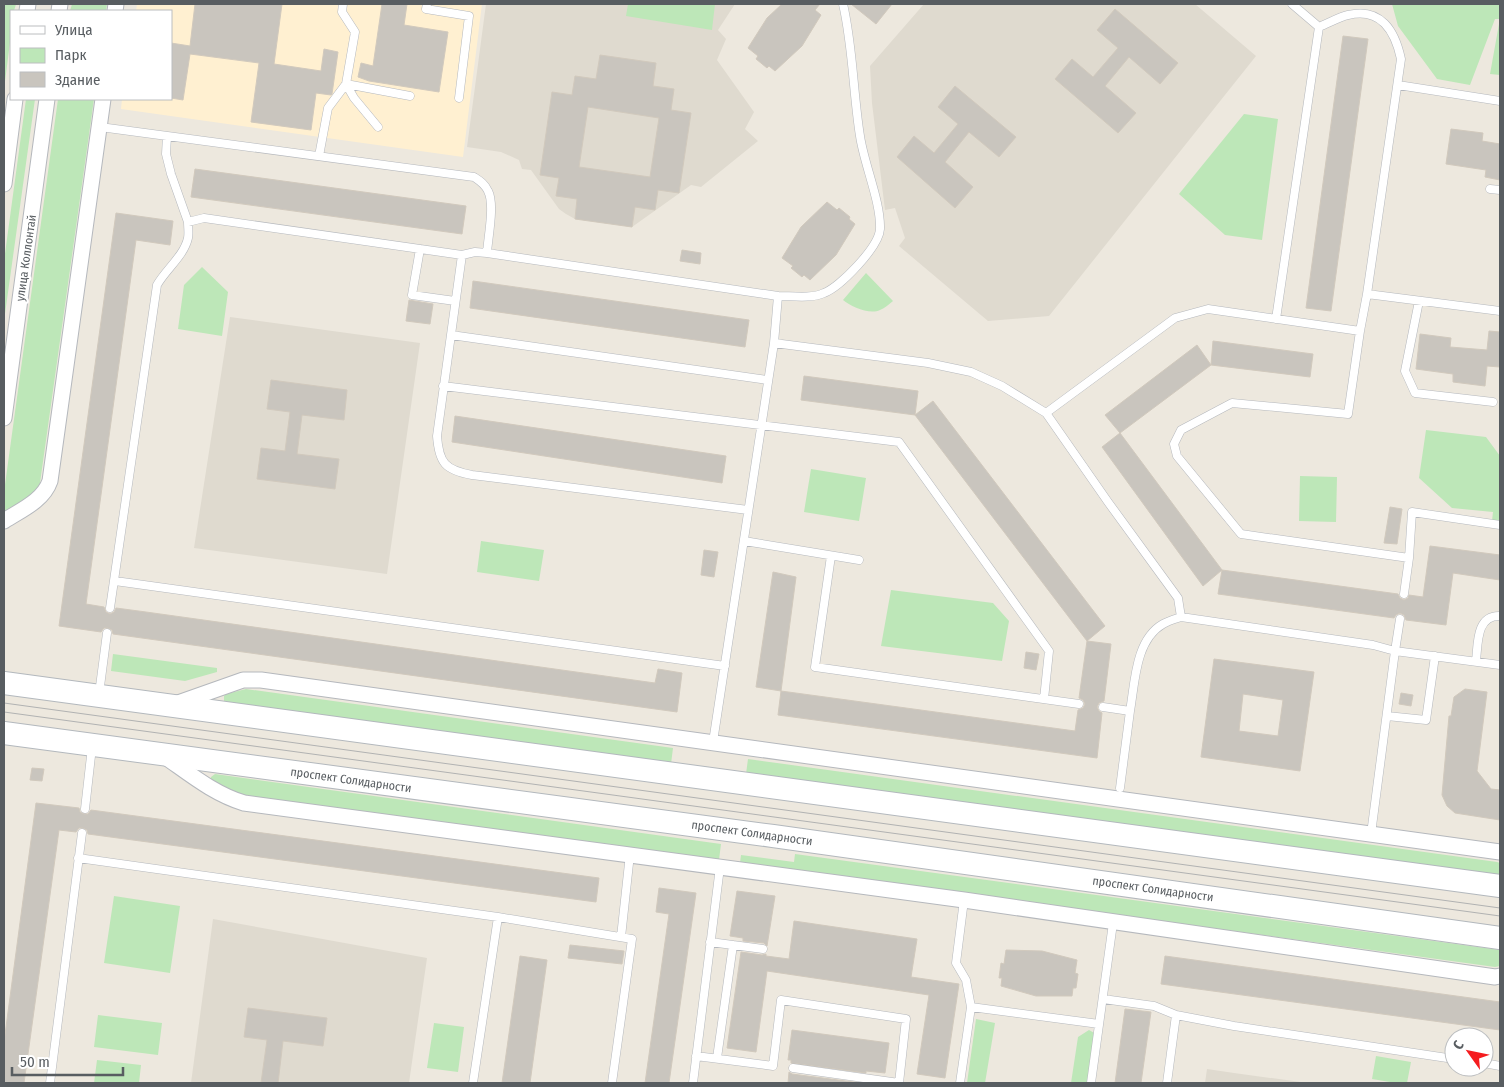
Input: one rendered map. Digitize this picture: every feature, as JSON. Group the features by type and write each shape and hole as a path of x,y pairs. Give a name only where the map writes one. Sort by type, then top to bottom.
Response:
{"main road":[{"path":"4,683 1500,886"},
{"name":"проспект Солидарности","path":"4,733 773,836 1500,938"}],"street":[{"path":"4,184 15,100"},
{"name":"улица Коллонтай","path":"4,418 48,100"},
{"path":"4,521 41,497 47,490 50,481 103,100"},
{"path":"169,706 235,682 261,680 1500,852"},
{"path":"161,754 214,792 244,803 964,900 1113,923 1495,977 1500,976"}],"lane":[{"path":"319,156 328,108 346,84 355,32 342,12 343,4"},
{"path":"427,4 426,9 470,16 459,98"},
{"path":"188,222 204,218 462,255 475,252 487,253 778,296 822,294 839,285 876,244 880,231 880,216 860,138 848,23 843,4"},
{"path":"1292,4 1319,27"},
{"path":"1319,27 1349,15 1365,14 1381,19 1390,28 1398,43 1401,59 1348,414 1232,403 1181,430 1174,444 1177,456 1241,534 1409,558"},
{"path":"1276,319 1319,27"},
{"path":"346,84 410,96"},
{"path":"346,84 354,98 378,128"},
{"path":"1398,86 1500,101"},
{"path":"100,127 474,177 483,183 489,192 491,202 487,253"},
{"path":"110,608 157,285 163,274 183,251 188,237 188,222 170,174 166,154 167,136"},
{"path":"1490,189 1500,190"},
{"path":"420,249 412,295 456,301"},
{"path":"462,255 437,436 438,451 443,463 456,472 748,510"},
{"path":"1367,294 1500,311"},
{"path":"713,742 774,342 778,296"},
{"path":"1419,301 1405,371 1415,393 1493,402"},
{"path":"1046,413 1175,318 1208,310 1360,331"},
{"path":"451,335 767,380"},
{"path":"774,342 928,363 971,372 1002,386 1046,413 1178,598 1181,617"},
{"path":"443,386 899,442 1049,651 1044,699"},
{"path":"1404,594 1412,512 1500,525"},
{"path":"744,541 859,560"},
{"path":"831,556 815,667 1079,704"},
{"path":"115,581 725,666"},
{"path":"1476,661 1480,628 1487,619 1500,616"},
{"path":"1120,788 1138,660 1146,641 1161,625 1181,617 1373,645 1395,651 1500,665"},
{"path":"1371,834 1400,619"},
{"path":"99,696 107,633"},
{"path":"1387,716 1426,720 1435,656"},
{"path":"1103,707 1130,711"},
{"path":"84,809 92,745"},
{"path":"50,1083 82,833"},
{"path":"620,937 630,854"},
{"path":"78,858 498,917 632,939 612,1083"},
{"path":"693,1083 720,867"},
{"path":"960,1083 971,1007 966,980 956,963 964,900"},
{"path":"473,1083 498,917"},
{"path":"1091,1083 1113,923"},
{"path":"710,942 763,950"},
{"path":"717,1058 733,945"},
{"path":"1102,999 1154,1006 1176,1015 1234,1026 1444,1058"},
{"path":"696,1056 773,1066 781,1000 906,1019 899,1083 793,1068"},
{"path":"971,1007 1099,1024"},
{"path":"1167,1083 1176,1015"}],"shaded area":[{"path":"137,4 482,4 463,157 121,109 122,100 172,100 172,10 136,10"},
{"path":"486,4 735,4 718,30 726,39 717,60 754,112 745,129 758,141 701,187 691,185 632,227 575,219 559,209 531,170 522,169 519,160 501,152 467,147"},
{"path":"924,4 1195,4 1256,56 1049,316 988,321 899,246 905,238 895,208 885,210 872,103 870,66"},
{"path":"230,317 420,343 387,574 194,548"},
{"path":"213,919 427,958 409,1083 191,1083"},
{"path":"1207,1069 1234,1073 1308,1083 1205,1083"}],"green space":[{"path":"4,4 16,4 14,10 10,10 10,43 4,89"},
{"path":"72,4 107,4 106,10 70,10"},
{"path":"628,4 715,4 712,30 626,16"},
{"path":"1392,4 1500,4 1500,19 1495,19 1470,85 1437,79 1398,26"},
{"path":"1500,24 1500,75 1490,74"},
{"path":"26,100 35,100 4,321 4,261"},
{"path":"58,100 94,100 39,490 6,512 4,511 4,492"},
{"path":"1244,114 1278,119 1262,240 1225,235 1179,194"},
{"path":"202,267 228,292 222,336 178,329 184,285"},
{"path":"866,273 893,301 880,310 871,312 861,310 843,300"},
{"path":"1426,430 1486,437 1500,456 1500,523 1492,521 1493,512 1452,508 1419,478"},
{"path":"811,469 866,478 859,521 804,512"},
{"path":"1300,476 1337,477 1336,522 1299,521"},
{"path":"481,541 544,550 539,581 477,572"},
{"path":"891,590 993,603 1009,621 1002,661 881,646"},
{"path":"113,654 217,668 217,672 185,681 111,671"},
{"path":"246,689 673,748 671,764 224,702 226,694"},
{"path":"748,759 1497,862 1500,863 1500,878 746,774"},
{"path":"215,774 721,844 719,860 246,796 232,793 211,781 211,777"},
{"path":"795,854 1500,950 1500,966 1495,967 740,863 741,855 794,862"},
{"path":"114,896 180,906 170,973 104,963"},
{"path":"98,1015 162,1023 158,1055 94,1047"},
{"path":"976,1019 995,1023 985,1083 967,1083"},
{"path":"434,1023 464,1027 458,1072 427,1068"},
{"path":"1089,1030 1096,1034 1088,1083 1071,1083 1078,1037"},
{"path":"1376,1056 1411,1062 1407,1083 1372,1079"},
{"path":"97,1060 141,1065 139,1083 94,1083"}],"building":[{"path":"195,4 282,4 274,64 321,71 324,49 338,52 332,94 316,93 311,130 251,122 259,63 190,54 183,100 172,98 172,43 190,46"},
{"path":"382,4 407,4 404,25 448,32 439,92 369,81 358,77 361,63 373,66"},
{"path":"782,4 820,4 815,10 821,15 802,46 775,71 769,66 767,68 756,59 758,56 748,48 767,18"},
{"path":"851,4 892,4 876,24"},
{"path":"1115,9 1178,63 1160,84 1129,57 1105,86 1136,113 1118,133 1055,79 1072,59 1093,77 1118,48 1097,30"},
{"path":"1343,36 1368,39 1331,311 1306,308"},
{"path":"600,55 656,63 653,86 674,89 671,110 691,113 679,193 658,190 655,210 635,207 632,227 575,219 577,199 556,196 559,178 540,175 552,92 572,95 575,76 596,79","holes":["588,107 659,118 650,177 579,167"]},
{"path":"955,86 1016,137 999,157 969,132 945,162 973,187 955,208 897,157 914,136 934,153 958,124 938,107"},
{"path":"1451,129 1483,133 1482,141 1500,144 1500,180 1485,177 1486,170 1446,164"},
{"path":"195,169 466,206 462,234 191,197"},
{"path":"827,202 837,210 839,208 855,224 836,255 810,280 804,275 802,277 791,268 793,266 782,258 801,227"},
{"path":"116,213 173,221 170,245 136,240 86,604 104,607 106,612 110,614 116,608 655,683 658,669 682,673 677,712 113,634 112,630 108,628 104,628 101,632 59,626"},
{"path":"682,250 701,253 700,264 680,261"},
{"path":"473,281 749,320 745,347 470,308"},
{"path":"409,300 433,304 430,324 406,321"},
{"path":"1489,331 1500,332 1500,367 1487,366 1485,386 1453,382 1453,374 1416,369 1420,334 1451,338 1450,347 1487,350"},
{"path":"1213,341 1313,354 1310,377 1211,365"},
{"path":"1197,345 1211,365 1120,433 1105,415"},
{"path":"804,376 918,391 915,415 801,400"},
{"path":"271,380 347,390 344,420 302,415 297,454 339,459 335,489 257,479 261,448 285,451 290,412 267,409"},
{"path":"933,401 1105,626 1087,641 915,415"},
{"path":"455,416 726,456 722,483 452,442"},
{"path":"1120,433 1222,570 1203,586 1102,447"},
{"path":"1390,507 1402,509 1397,544 1384,543"},
{"path":"1430,546 1500,555 1500,580 1453,573 1446,625 1406,620 1404,615 1400,613 1394,618 1218,594 1222,570 1398,594 1404,600 1409,595 1423,597"},
{"path":"704,550 718,552 714,577 701,575"},
{"path":"773,572 796,577 781,691 756,687"},
{"path":"1087,641 1111,644 1104,701 1099,703 1097,707 1102,713 1097,758 778,715 781,691 1075,731 1078,710 1083,708 1085,704 1079,698"},
{"path":"1026,652 1039,654 1036,670 1024,668"},
{"path":"1214,659 1314,672 1300,771 1201,757","holes":["1243,694 1283,700 1278,736 1239,731"]},
{"path":"1465,689 1487,692 1477,771 1491,789 1500,790 1500,820 1455,813 1447,806 1442,795 1449,716 1451,716 1454,697"},
{"path":"1401,693 1413,695 1411,706 1399,704"},
{"path":"32,768 44,769 42,781 30,780"},
{"path":"36,803 79,808 80,812 84,814 88,814 91,810 599,878 596,902 88,834 87,830 83,828 79,828 76,832 59,830 24,1083 4,1083 4,1042"},
{"path":"659,888 696,893 669,1083 645,1083 669,914 656,912"},
{"path":"737,891 775,896 767,946 764,943 743,941 743,938 730,936"},
{"path":"794,921 917,939 911,977 959,984 945,1078 917,1074 929,995 767,971 756,1052 727,1048 741,952 766,954 766,956 789,959"},
{"path":"570,945 624,951 622,964 568,958"},
{"path":"1006,950 1042,951 1077,960 1075,973 1078,974 1076,988 1073,988 1072,996 1036,996 1001,986 1002,978 999,978 1001,963 1004,964"},
{"path":"520,956 547,960 530,1083 502,1083"},
{"path":"1165,956 1500,1002 1500,1030 1494,1029 1494,1027 1478,1027 1161,984"},
{"path":"248,1008 327,1018 323,1046 283,1041 278,1083 261,1083 267,1040 244,1037"},
{"path":"1125,1009 1151,1012 1141,1083 1115,1083"},
{"path":"792,1030 889,1043 885,1073 866,1071 866,1073 791,1063 791,1060 788,1060"},
{"path":"789,1072 792,1074 861,1083 788,1083"}],"tram line":[{"path":"4,703 1500,908"},
{"path":"4,712 1500,916"}]}
